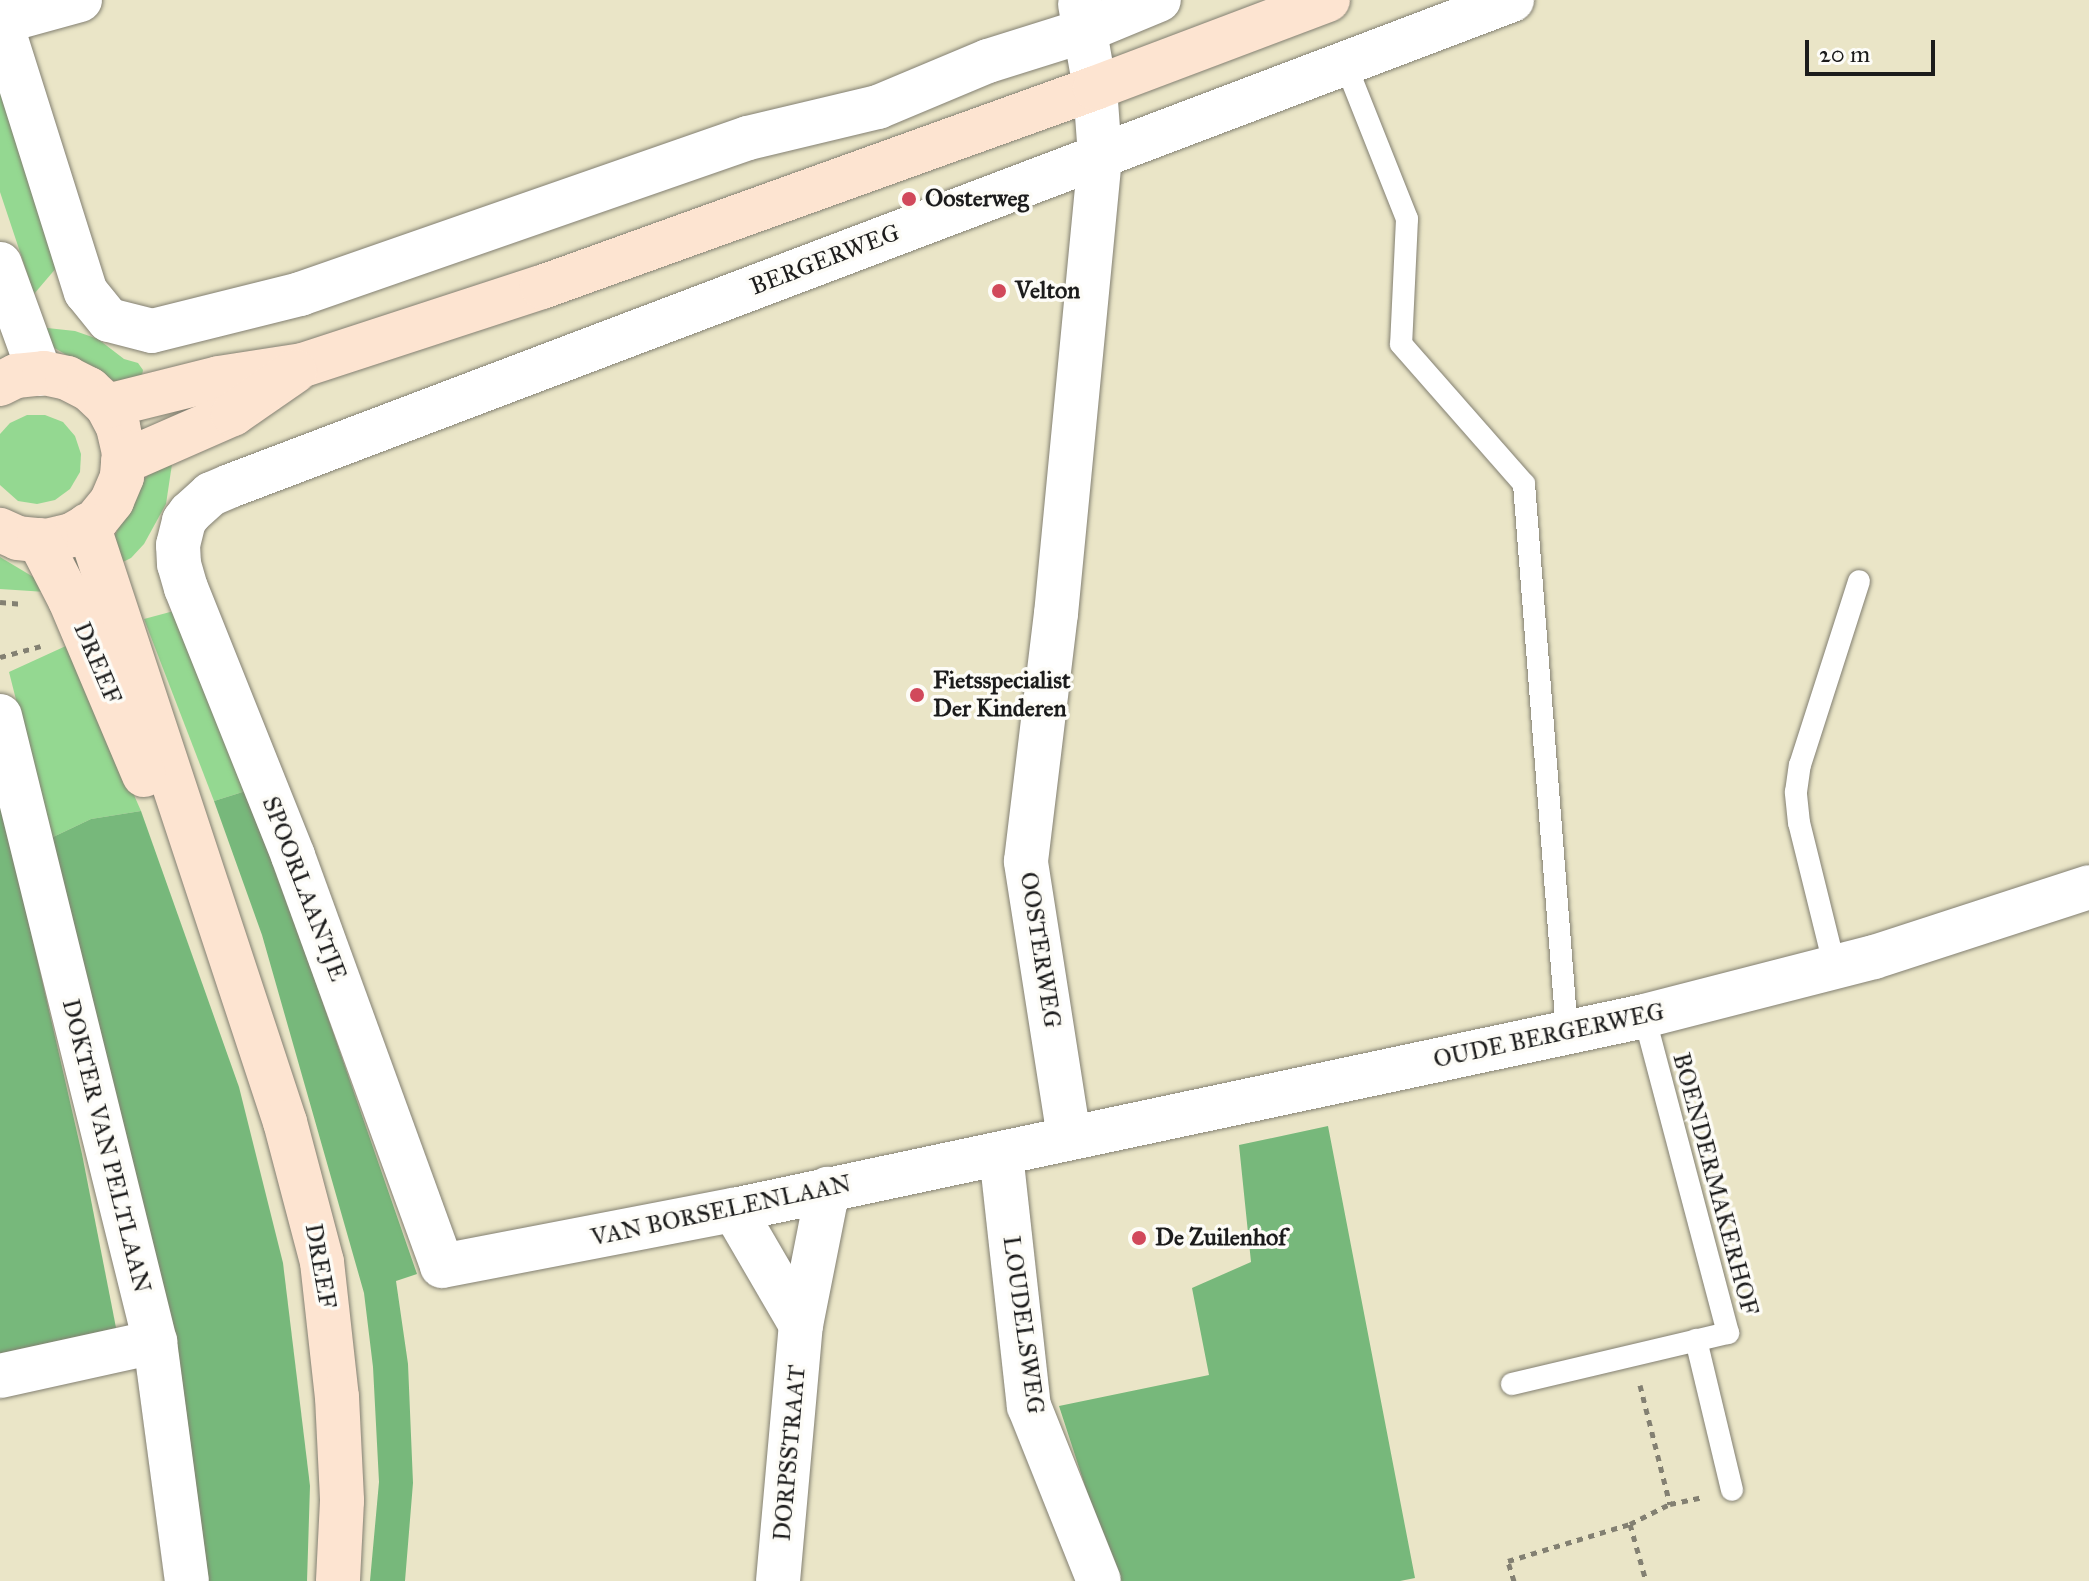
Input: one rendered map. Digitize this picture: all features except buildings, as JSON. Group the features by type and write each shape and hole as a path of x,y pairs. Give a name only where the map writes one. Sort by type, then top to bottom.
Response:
{"main road":[{"path":"107,406 219,378 303,365 557,282 1095,88 1328,0"},
{"path":"123,462 233,414 303,365"},
{"path":"19,535 72,535 88,525 112,501 122,477 123,462 118,427 107,406 89,389 67,378 20,379"},
{"name":"DREEF","path":"88,525 285,1122 322,1262 337,1397 342,1501 338,1581"},
{"name":"DREEF","path":"19,535 70,600 152,794 231,963"}],"street":[{"path":"80,0 0,21 82,284 91,301 109,320 152,331 300,294 748,138 878,107 988,61 1082,16 1159,0"},
{"name":"BERGERWEG","path":"190,513 211,494 230,486 1512,0"},
{"name":"OOSTERWEG","path":"1069,1137 1026,861 1056,614 1100,156 1095,88 1082,16"},
{"path":"0,264 20,379"},
{"name":"SPOORLAANTJE","path":"190,513 184,521 178,545 179,564 186,588 293,856 442,1266"},
{"name":"DOKTER VAN PELTLAAN","path":"0,716 155,1342 187,1581"},
{"name":"OUDE BERGERWEG","path":"1001,1154 1644,1016 1835,968 2089,887"},
{"name":"VAN BORSELENLAAN","path":"442,1266 734,1210 1001,1154"},
{"name":"LOUDELSWEG","path":"1001,1154 1029,1406 1099,1581"},
{"name":"DORPSSTRAAT","path":"778,1581 801,1325 828,1189"},
{"path":"734,1210 801,1325"},
{"path":"0,1376 155,1342"}],"lane":[{"path":"1345,63 1407,219 1401,344 1524,484 1567,1032"},
{"path":"1835,968 1799,823 1796,792 1800,765 1859,581"},
{"name":"BOENDERMAKERHOF","path":"1512,1384 1728,1333 1644,1016"},
{"path":"1696,1340 1732,1490"}],"path":[{"path":"1632,1355 1670,1504"},
{"path":"1514,1581 1508,1561 1630,1524 1670,1504 1732,1490"},
{"path":"1630,1524 1646,1581"}],"green space":[{"path":"0,53 63,260 34,294 0,192"},
{"path":"38,327 75,331 98,339 124,359 138,363 143,370 141,381 122,384 108,379 51,346"},
{"path":"27,415 45,415 63,422 75,436 81,454 80,472 70,489 55,500 37,504 18,501 0,485 0,434 10,423"},
{"path":"169,456 172,464 166,504 144,544 131,558 117,565 113,539 143,480"},
{"path":"0,557 35,578 46,592 0,589"},
{"path":"185,608 249,790 214,801 144,619"},
{"path":"68,645 141,811 91,819 51,838 9,672"},
{"path":"249,790 417,1274 396,1281 408,1364 413,1483 405,1581 370,1581 379,1482 373,1367 364,1293 262,935 214,801"},
{"path":"0,797 82,1154 119,1343 0,1369"},
{"path":"141,811 239,1087 283,1263 310,1486 307,1581 208,1581 51,838 91,819"},
{"path":"1328,1126 1415,1578 1400,1581 1116,1581 1059,1406 1209,1375 1192,1288 1251,1262 1239,1145"}],"place":[{"name":"Oosterweg","path":"909,199"},
{"name":"Velton","path":"999,291"},
{"name":"Fietsspecialist Der Kinderen","path":"917,695"},
{"name":"De Zuilenhof","path":"1139,1238"}]}
